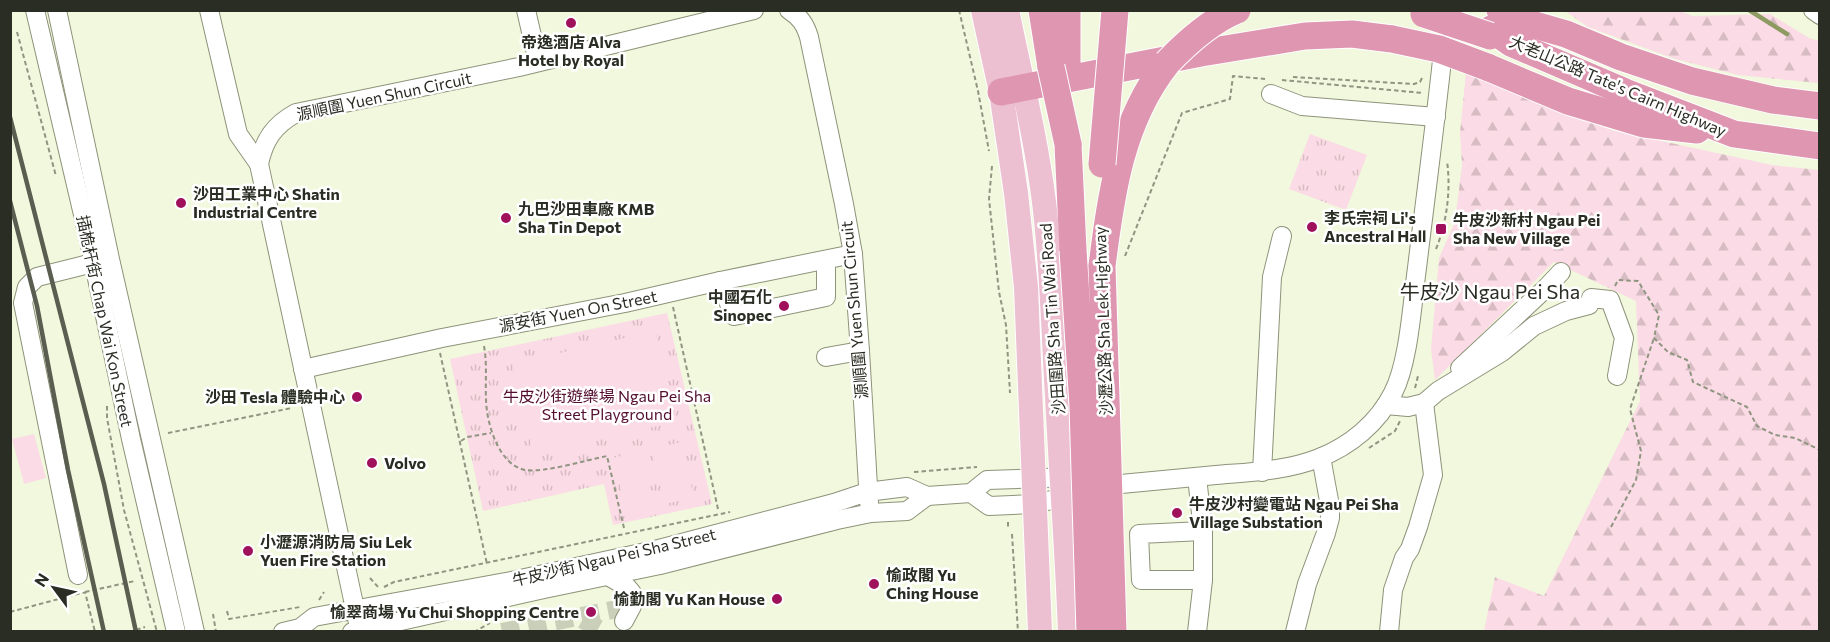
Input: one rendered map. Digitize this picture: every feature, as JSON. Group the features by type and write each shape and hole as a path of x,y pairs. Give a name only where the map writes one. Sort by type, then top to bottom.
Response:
{"highway":[{"path":"1042,10 1051,67 1068,144"},
{"name":"沙瀝公路 Sha Lek Highway","path":"1067,10 1068,144 1083,406 1090,632"},
{"name":"沙瀝公路 Sha Lek Highway","path":"1113,632 1103,330 1112,265 1100,219 1102,164 1115,10"},
{"path":"1112,265 1107,225 1123,149 1142,99 1158,74 1184,45 1206,28 1237,10"},
{"path":"1412,10 1498,29"},
{"name":"大老山公路 Tate's Cairn Highway","path":"1460,10 1625,92 1734,134 1820,146"},
{"path":"1538,10 1566,34"},
{"name":"大老山公路 Tate's Cairn Highway","path":"1498,29 1521,21 1566,34 1621,57 1692,81 1773,100 1820,106"},
{"path":"1012,90 1201,53 1305,36 1352,34 1392,39 1439,49 1568,100 1644,124 1734,134"}],"main road":[{"name":"沙田圍路 Sha Tin Wai Road","path":"983,10 1012,90 1045,211 1070,632"},
{"name":"沙田圍路 Sha Tin Wai Road","path":"1007,10 1016,193 1026,287 1040,632"}],"street":[{"name":"插桅杆街 Chap Wai Kon Street","path":"35,10 176,632"},
{"name":"插桅杆街 Chap Wai Kon Street","path":"57,10 110,259 195,632"},
{"path":"209,10 238,135 259,164 355,610 357,631"},
{"path":"526,10 538,62"},
{"name":"源順圍 Yuen Shun Circuit","path":"259,164 262,150 270,134 285,119 296,113 538,62 754,10"},
{"name":"源順圍 Yuen Shun Circuit","path":"789,10 806,27 853,254 867,492 871,513"},
{"name":"牛皮沙街 Ngau Pei Sha Street","path":"971,494 987,480 1033,479 1063,487 1105,491 1120,484 1262,472 1296,466 1321,457 1360,434 1376,419 1386,405 1399,378 1409,327 1448,10"},
{"path":"1813,10 1820,15"},
{"path":"1280,86 1302,106 1436,117"},
{"path":"1262,472 1272,277 1282,236"},
{"name":"源安街 Yuen On Street","path":"303,369 442,338 625,303 853,254"},
{"path":"720,281 734,316 826,297 826,261"},
{"path":"82,584 23,303 27,287 38,277 93,263"},
{"path":"1386,405 1408,407 1424,403 1551,295 1561,272"},
{"path":"1438,391 1502,352 1534,326 1566,311 1589,305 1592,298 1610,300 1624,338 1617,376"},
{"path":"826,357 860,351"},
{"path":"1389,632 1394,590 1404,558 1418,527 1433,475 1424,403"},
{"path":"1296,632 1307,584 1330,518 1321,457"},
{"path":"1197,477 1203,531 1203,580 1197,632"},
{"name":"牛皮沙街 Ngau Pei Sha Street","path":"297,630 315,617 511,581 655,550 834,503 867,492 907,487 927,496 971,494 989,506 1034,504 1063,487"},
{"name":"牛皮沙街 Ngau Pei Sha Street","path":"357,631 660,565 837,520 871,513 907,511 927,496"},
{"path":"1203,531 1139,534 1141,580 1203,580"},
{"path":"608,576 630,590 633,597 626,612"}],"path":[{"path":"959,10 990,153"},
{"path":"17,32 56,176"},
{"path":"1280,86 1414,84 1420,82 1424,71"},
{"path":"1112,265 1182,113 1230,99 1233,76 1280,86 1426,93"},
{"path":"992,164 989,199 999,292 1006,325 1010,393"},
{"path":"1610,300 1618,280 1638,281 1659,315 1654,338 1630,409 1641,452 1636,480 1611,527"},
{"path":"672,304 718,509"},
{"path":"1654,338 1668,352 1687,360 1693,382 1747,407 1757,426 1775,435 1796,438 1820,450"},
{"path":"484,342 487,359 487,410 491,433 501,452 514,466 526,470 607,456 624,528"},
{"path":"440,351 487,564"},
{"path":"107,398 106,418 122,500 157,632"},
{"path":"168,434 292,408"},
{"path":"461,441 467,437 491,433"},
{"path":"910,472 987,466"},
{"path":"370,578 380,589 394,582 730,512"},
{"path":"1007,516 1008,529"},
{"path":"1012,534 1018,632"},
{"path":"10,612 82,584 135,581"},
{"path":"82,584 94,632"},
{"path":"319,601 324,592"},
{"path":"227,611 229,619 299,607"},
{"path":"213,614 216,632"},
{"path":"474,632 490,622"},
{"path":"129,632 145,627"}],"green space":[{"path":"1677,10 1693,16 1770,14 1809,38 1819,41 1819,83 1738,75 1675,59 1588,27 1565,11"},
{"path":"1466,72 1611,130 1772,165 1819,170 1819,631 1484,631 1495,577 1544,596 1640,401 1636,301 1554,262 1435,380 1431,349 1439,258 1455,222 1462,165 1460,133"},
{"path":"1310,134 1367,155 1346,210 1289,189"},
{"name":"牛皮沙街遊樂場 Ngau Pei Sha Street Playground","path":"667,313 712,504 613,525 604,484 483,511 450,359"},
{"path":"655,331 675,422 533,454 513,364"},
{"path":"34,434 46,478 24,484 12,439"},
{"path":"681,442 694,497 665,504 652,449"},
{"path":"642,451 655,506 627,513 613,458"}],"waterway":[{"path":"1749,10 1787,34"}],"tunnel":[{"path":"502,632 622,608"},
{"path":"586,632 598,611"}],"railway":[{"path":"10,117 104,484 136,632"},
{"path":"10,201 37,306 68,470 104,632"}],"place":[{"name":"帝逸酒店 Alva Hotel by Royal","path":"571,23"},
{"name":"沙田工業中心 Shatin Industrial Centre","path":"181,203"},
{"name":"九巴沙田車廠 KMB Sha Tin Depot","path":"506,218"},
{"name":"李氏宗祠 Li's Ancestral Hall","path":"1312,227"},
{"name":"牛皮沙新村 Ngau Pei Sha New Village","path":"1441,229"},
{"name":"中國石化 Sinopec","path":"784,306"},
{"name":"沙田 Tesla 體驗中心","path":"357,397"},
{"name":"Volvo","path":"372,463"},
{"name":"牛皮沙村變電站 Ngau Pei Sha Village Substation","path":"1177,513"},
{"name":"小瀝源消防局 Siu Lek Yuen Fire Station","path":"248,551"},
{"name":"愉政閣 Yu Ching House","path":"874,584"},
{"name":"愉勤閣 Yu Kan House","path":"777,599"},
{"name":"愉翠商場 Yu Chui Shopping Centre","path":"591,612"}],"district":[{"name":"牛皮沙 Ngau Pei Sha","path":"1490,292"}]}
